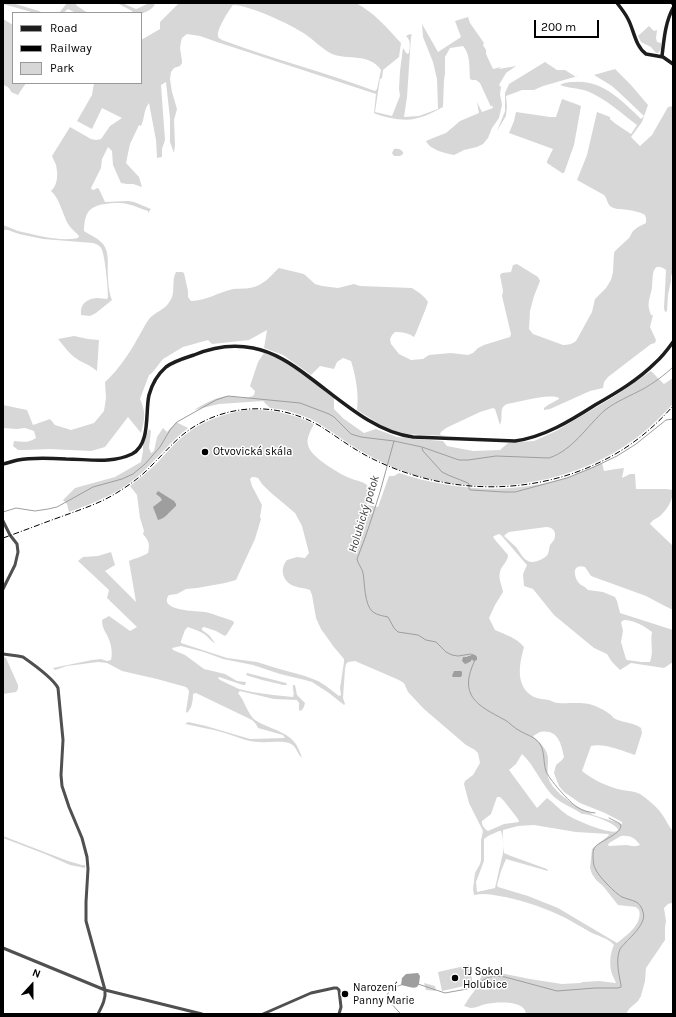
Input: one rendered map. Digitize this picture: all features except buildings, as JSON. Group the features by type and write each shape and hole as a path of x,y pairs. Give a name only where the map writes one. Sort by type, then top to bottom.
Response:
{"main road":[{"path":"617,3 628,18 641,48 646,54 662,56 673,64"},
{"path":"662,56 666,24 673,8"},
{"path":"3,464 18,460 31,459 105,460 120,458 132,454 140,446 143,439 147,423 149,395 159,375 172,363 203,351 220,347 248,347 263,350 275,355 297,368 358,414 380,427 396,434 413,437 514,441 541,435 550,431 612,395 655,364 673,342"}],"street":[{"path":"3,521 10,535 17,544 18,552 15,565 3,589"},
{"path":"3,654 23,657 53,680 58,688 63,740 61,775 62,786 68,807 82,838 88,869 86,921 106,994 98,1014"},
{"path":"3,948 105,990 202,1014"},
{"path":"262,1014 310,993 337,988 339,990 341,1007 339,1014"}],"green space":[{"path":"12,3 41,12 31,12 3,4"},
{"path":"67,3 75,3 86,12 74,12 68,9 64,12 60,12"},
{"path":"117,3 122,3 136,9 147,4 155,3 151,9 142,14 142,12 132,11"},
{"path":"179,3 356,3 375,16 401,43 399,57 383,70 382,78 380,79 375,112 392,116 400,96 400,71 403,48 407,54 409,53 410,46 406,36 410,34 412,35 404,117 419,116 438,109 437,79 433,62 423,37 422,24 438,52 461,37 455,21 468,17 470,23 484,43 483,45 486,50 486,54 493,69 516,66 506,73 499,85 501,87 500,94 502,105 499,118 492,128 488,138 483,144 477,147 464,150 454,155 434,149 426,141 446,133 460,121 479,113 477,102 482,112 493,108 492,105 491,107 480,83 476,80 470,79 468,57 463,46 450,48 445,57 443,107 421,117 405,120 389,118 374,113 376,94 200,36 187,34 182,38 181,42 180,48 182,63 171,72 170,79 177,109 174,120 174,153 170,142 170,119 166,82 161,85 165,140 162,149 162,157 157,158 156,140 149,103 141,126 139,125 130,144 126,163 139,177 142,187 133,184 121,183 113,165 112,151 108,147 102,159 101,168 91,188 94,190 97,188 99,189 105,202 128,201 151,209 148,213 148,211 132,205 113,203 102,204 88,212 85,220 84,231 99,240 107,251 109,288 112,300 90,316 81,315 83,305 87,301 97,298 107,299 108,297 105,264 100,247 93,243 43,239 19,234 8,230 3,230 3,225 18,231 48,238 78,238 79,236 68,224 59,202 51,191 55,186 57,176 56,165 52,156 70,127 91,139 96,140 101,139 110,126 122,118 102,108 92,129 77,121 92,95 94,84 142,84 142,39 160,29 160,22","holes":["233,5 249,8 290,25 332,54 371,61 381,70 377,89 375,91 222,40 218,37 219,28"]},
{"path":"3,19 12,24 12,84 25,84 18,95 11,92 8,87 3,85"},
{"path":"649,26 654,31 657,30 657,42 661,43 661,49 658,53 656,53 651,47 641,42 638,36"},
{"path":"545,62 557,70 565,70 576,77 534,90 522,90 506,96 506,116 497,131 505,111 505,93 509,84"},
{"path":"615,69 648,105 642,122 631,137 640,146 652,135 668,107 673,106 673,272 668,295 667,311 665,312 666,270 661,267 655,268 653,275 649,304 651,315 653,315 650,327 656,340 655,343 651,344 608,377 604,382 603,388 590,391 550,409 544,410 544,408 559,398 541,397 507,404 502,410 500,425 495,409 493,408 480,412 446,428 440,434 446,436 402,434 384,427 357,410 357,386 351,361 343,358 337,362 334,369 320,366 311,375 283,355 264,348 267,330 249,340 212,344 208,340 183,347 163,359 149,375 140,399 144,416 141,433 128,417 105,447 91,451 50,449 18,450 13,446 14,441 23,442 36,438 34,431 25,428 3,428 3,405 27,410 33,425 50,419 55,425 71,430 94,423 104,411 106,398 105,382 126,358 149,319 165,307 172,298 176,272 184,273 188,297 191,301 202,300 228,290 257,286 279,268 304,274 315,284 322,286 338,288 354,284 360,286 412,288 421,294 428,302 416,333 414,337 405,333 395,332 390,339 391,344 399,354 411,360 423,359 429,355 451,353 468,355 484,345 510,337 511,334 502,296 503,291 500,275 502,273 511,272 513,265 517,264 538,277 540,281 530,311 529,329 533,334 563,345 576,341 592,312 595,299 606,288 611,280 615,251 629,238 633,231 646,223 645,215 635,211 612,207 609,205 604,195 577,180 587,155 597,112 610,117 610,119 616,124 631,134 637,125 613,106 594,94 584,90 560,85 573,82 585,82 603,88 620,99 641,119 644,116 624,97 612,86 594,75"},
{"path":"562,99 581,106 574,145 564,173 547,163 553,149 509,133 516,112 556,117"},
{"path":"394,149 400,149 403,154 400,156 394,156 392,153"},
{"path":"74,336 99,340 97,371 74,357 58,339"},
{"path":"264,353 292,366 334,398 334,409 344,419 364,433 376,429 397,437 443,441 447,446 473,451 500,450 508,443 534,441 556,431 615,396 651,371 664,384 673,378 673,404 661,417 634,439 620,449 594,463 565,474 536,481 506,485 476,486 416,476 388,465 356,448 314,421 289,411 270,408 263,401 219,404 194,410 209,402 226,396 248,398 254,395 255,391 250,386 258,362"},
{"path":"239,411 273,411 298,417 314,424 308,440 308,445 313,454 339,473 367,485 371,489 368,496 367,505 378,507 389,476 394,476 399,473 441,484 462,487 504,488 547,483 568,477 602,463 604,471 624,468 622,478 630,474 635,474 636,489 673,490 671,501 665,511 650,524 673,546 673,610 646,596 591,576 585,567 581,566 575,570 575,576 578,582 588,590 603,592 615,597 620,613 673,630 673,662 664,668 631,663 620,670 607,654 594,648 554,615 533,589 524,586 523,574 527,565 501,535 499,534 493,537 508,555 500,575 503,592 489,618 495,630 515,639 524,647 520,675 524,688 534,697 557,703 581,703 592,705 606,711 616,719 641,728 642,733 635,755 608,746 591,746 582,771 606,785 640,794 659,811 673,831 673,904 668,904 664,908 666,921 665,940 646,968 645,981 641,996 626,1014 526,1014 521,1006 510,1003 486,1004 473,1008 464,1006 475,990 483,973 495,972 562,984 599,981 616,983 612,974 610,963 614,945 606,939 590,932 566,918 536,906 514,899 493,895 474,895 473,889 475,873 481,860 481,840 483,831 469,803 464,784 465,781 473,775 480,763 478,753 466,745 424,709 408,692 404,683 355,661 348,662 345,669 344,705 312,682 253,665 223,659 181,646 172,648 173,650 185,655 204,669 225,674 237,681 246,682 245,685 243,685 219,677 218,678 239,689 293,697 293,685 295,685 297,695 305,703 301,711 299,710 299,703 297,700 274,699 240,691 238,693 255,720 281,732 290,738 300,751 302,758 295,747 288,743 251,741 185,724 188,722 206,726 250,739 285,738 283,735 258,728 252,720 196,693 193,694 192,704 187,713 189,692 186,687 122,671 107,663 98,662 67,666 55,670 53,668 92,660 111,660 111,644 103,628 102,622 102,620 109,616 130,631 137,627 107,598 109,590 78,561 83,557 98,556 111,552 115,565 105,571 136,602 129,561 148,553 149,545 143,534 144,531 140,518 137,495 130,486 154,466 176,442 192,430 214,418","holes":["252,477 258,478 270,492 295,513 302,526 309,553 305,558 297,557 287,560 283,567 283,575 290,584 310,590 316,618 321,629 344,659 340,688 341,695 339,696 318,681 305,676 257,662 227,658 181,643 185,630 188,627 202,633 215,643 209,635 202,630 202,628 204,627 216,631 225,636 234,623 233,621 205,612 173,607 167,600 169,595 177,594 186,589 236,580 255,539 261,519 262,505 250,479","549,527 553,529 555,535 554,540 550,545 548,554 544,558 530,562 524,558 516,547 504,536 509,532","624,620 639,624 652,632 652,654 650,662 626,659 621,642 623,631 621,622","540,732 551,733 555,735 560,742 564,757 556,765 554,773 559,786 564,792 580,803 605,813 622,822 622,824 593,815 565,798 556,790 548,777 548,757 544,747 533,736","522,754 555,798 582,814 607,821 618,830 613,832 591,826 570,816 547,798 537,808 509,770 516,764","497,797 500,797 519,822 504,824 488,831 483,825 482,821 491,814","534,825 576,832 609,834 592,849 590,868 596,880 603,886 618,905 636,907 639,910 640,915 636,925 617,943 558,908 528,896 498,887 497,885 506,859 548,871 547,869 504,853 503,830 518,826","501,831 503,851 495,888 477,892 476,882 484,861 484,839","621,836 632,838 640,845 608,845"]},
{"path":"176,422 188,428 137,477 113,493 69,512 67,504 63,500 75,488 115,477 141,462 143,444 149,429 151,431 149,448 151,453 154,451 157,437 163,428 167,432"},
{"path":"3,656 6,658 18,685 16,692 3,694"},
{"path":"247,673 286,683 287,685 255,678 246,675"},
{"path":"3,836 68,861 85,865 85,868 70,865 3,838"},
{"name":"TJ Sokol Holubice","path":"469,965 473,984 442,991 438,972"},
{"path":"424,983 435,986 436,991 426,990"}],"shaded area":[{"path":"158,491 174,501 176,506 158,520 153,507 162,500 156,494"},
{"path":"472,654 477,657 477,660 473,661 472,659 470,662 465,664 462,661 463,657 470,656"},
{"path":"454,671 461,671 461,677 453,677"},
{"path":"418,973 420,976 417,987 411,988 401,985 402,978 406,974"}],"waterway":[{"path":"3,512 16,508 35,511 57,507 93,487 122,479 133,474 145,464 160,447 170,430 177,422 216,400 228,396 300,403 334,417 351,434 422,447 459,460 496,456 549,458 573,444 605,410 650,385 673,367"},
{"path":"422,448 442,472 468,483 469,489 471,490 515,492 567,478 594,467 617,456 636,444 666,420 673,419"},
{"name":"Holubický potok","path":"394,441 380,492 357,559 363,573 365,594 368,604 373,612 388,617 398,632 418,635 426,640 436,642 446,652 452,655 458,656 471,654"},
{"name":"Holubický potok","path":"475,660 468,682 469,690 473,698 478,704 538,742 543,750 546,771 555,784 569,801 577,807 595,813"},
{"name":"Holubický potok","path":"418,984 445,993 467,989 489,977 496,976 557,991 621,987 618,964 619,950 641,924 644,916 642,908 638,903 622,897 603,879 594,867 593,853 597,845 616,833 621,827 619,823 609,818"},
{"name":"Holubický potok","path":"401,985 392,989 386,997 401,1014"}],"railway":[{"path":"3,538 98,503 112,496 141,476 180,437 193,427 208,419 232,411 250,409 281,411 311,421 361,453 398,470 430,480 463,485 496,487 529,484 561,477 592,466 622,450 643,435 673,406"}],"place":[{"name":"Otvovická skála","path":"205,452"},
{"name":"TJ Sokol Holubice","path":"455,978"},
{"name":"Narození Panny Marie","path":"345,994"}]}
